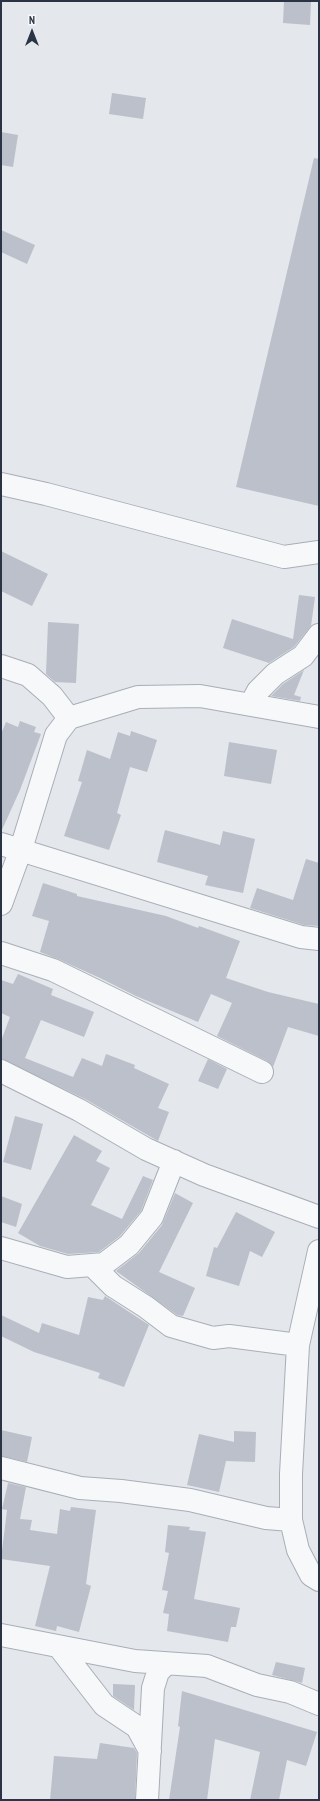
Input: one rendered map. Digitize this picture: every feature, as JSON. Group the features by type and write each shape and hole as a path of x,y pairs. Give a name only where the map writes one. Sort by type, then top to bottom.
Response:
{"street":[{"path":"1,484 46,494 284,557 319,552"},
{"path":"251,704 258,691 275,674 303,656 319,635"},
{"path":"1,666 28,674 52,696 69,718"},
{"path":"1,904 11,847 56,735 69,718 138,697 200,696 319,717"},
{"path":"11,847 171,898 301,937 319,940"},
{"path":"1,953 53,970 262,1072"},
{"path":"1,1071 79,1110 146,1149 204,1175 319,1217"},
{"path":"1,1248 67,1266 104,1264 129,1245 152,1217 174,1161"},
{"path":"318,1255 298,1345 290,1474 290,1520 298,1550 311,1575 319,1580"},
{"path":"92,1265 113,1286 146,1307 171,1326 212,1338 229,1336 298,1345"},
{"path":"1,1468 80,1488 121,1491 190,1500 266,1518 290,1520"},
{"path":"1,1635 135,1661 207,1666 257,1685 290,1692 319,1704"},
{"path":"59,1647 104,1705 137,1728 150,1751"},
{"path":"147,1800 153,1688 158,1672 166,1664"}],"building":[{"path":"284,1 311,1 310,25 283,23"},
{"path":"112,93 146,98 143,119 109,114"},
{"path":"1,132 18,135 13,167 1,165"},
{"path":"314,158 319,159 319,506 236,487"},
{"path":"1,230 35,245 27,264 1,252"},
{"path":"1,551 48,574 32,606 1,591"},
{"path":"299,595 315,597 311,626 294,647 269,663 223,648 232,619 293,639"},
{"path":"48,622 79,624 76,683 55,682 46,674"},
{"path":"304,670 294,695 301,697 300,701 271,696 283,684"},
{"path":"20,721 36,727 34,732 41,734 20,790 1,832 1,734 6,722 18,727"},
{"path":"131,731 157,740 147,772 130,767 117,813 121,815 109,850 64,836 82,782 78,781 87,750 110,759 118,732 130,736"},
{"path":"229,742 277,750 271,784 224,776"},
{"path":"165,830 220,845 223,831 255,839 243,893 205,885 208,876 157,862"},
{"path":"306,859 319,863 319,926 304,925 250,908 257,888 293,900"},
{"path":"43,883 77,894 77,896 166,916 240,941 226,978 268,992 319,1004 319,1036 288,1027 273,1067 267,1061 217,1036 232,1003 211,994 198,1022 136,996 100,978 40,952 49,921 32,916"},
{"path":"18,974 53,989 51,995 94,1012 84,1037 41,1020 25,1058 73,1077 82,1058 102,1066 106,1054 135,1065 134,1068 169,1084 158,1108 169,1112 158,1141 85,1099 1,1059 1,1041 10,1017 1,1013 1,980 13,984"},
{"path":"208,1059 227,1069 218,1089 198,1081"},
{"path":"15,1116 43,1124 31,1170 3,1162"},
{"path":"74,1135 102,1151 96,1161 110,1168 91,1205 122,1219 143,1176 153,1180 141,1211 120,1236 99,1252 68,1254 40,1246 18,1233"},
{"path":"175,1193 193,1203 159,1272 195,1288 183,1316 177,1315 116,1271 139,1253 162,1225"},
{"path":"1,1196 22,1204 16,1227 1,1222"},
{"path":"236,1212 275,1232 262,1257 250,1251 239,1286 206,1276 214,1247 217,1248"},
{"path":"105,1296 149,1325 124,1387 98,1378 100,1373 34,1352 1,1336 1,1315 39,1333 42,1323 79,1335 88,1297 103,1300"},
{"path":"1,1430 32,1437 27,1462 1,1456"},
{"path":"234,1431 256,1432 255,1462 226,1461 219,1492 187,1485 199,1434 234,1442"},
{"path":"8,1483 26,1487 20,1519 32,1520 30,1530 57,1534 60,1509 70,1511 71,1507 96,1510 86,1584 91,1586 79,1632 57,1626 56,1631 35,1626 50,1566 1,1559 7,1510 2,1509"},
{"path":"168,1525 190,1527 189,1530 206,1532 194,1599 240,1608 236,1627 231,1627 228,1642 167,1631 169,1614 163,1613 168,1591 162,1590 169,1553 165,1552"},
{"path":"276,1662 305,1668 302,1683 272,1675"},
{"path":"113,1684 135,1685 134,1710 113,1696"},
{"path":"182,1691 317,1732 306,1766 287,1760 279,1800 250,1800 260,1752 215,1739 207,1800 169,1800 180,1727 178,1726"},
{"path":"100,1743 134,1748 137,1753 135,1800 50,1800 54,1756 97,1759"}]}
